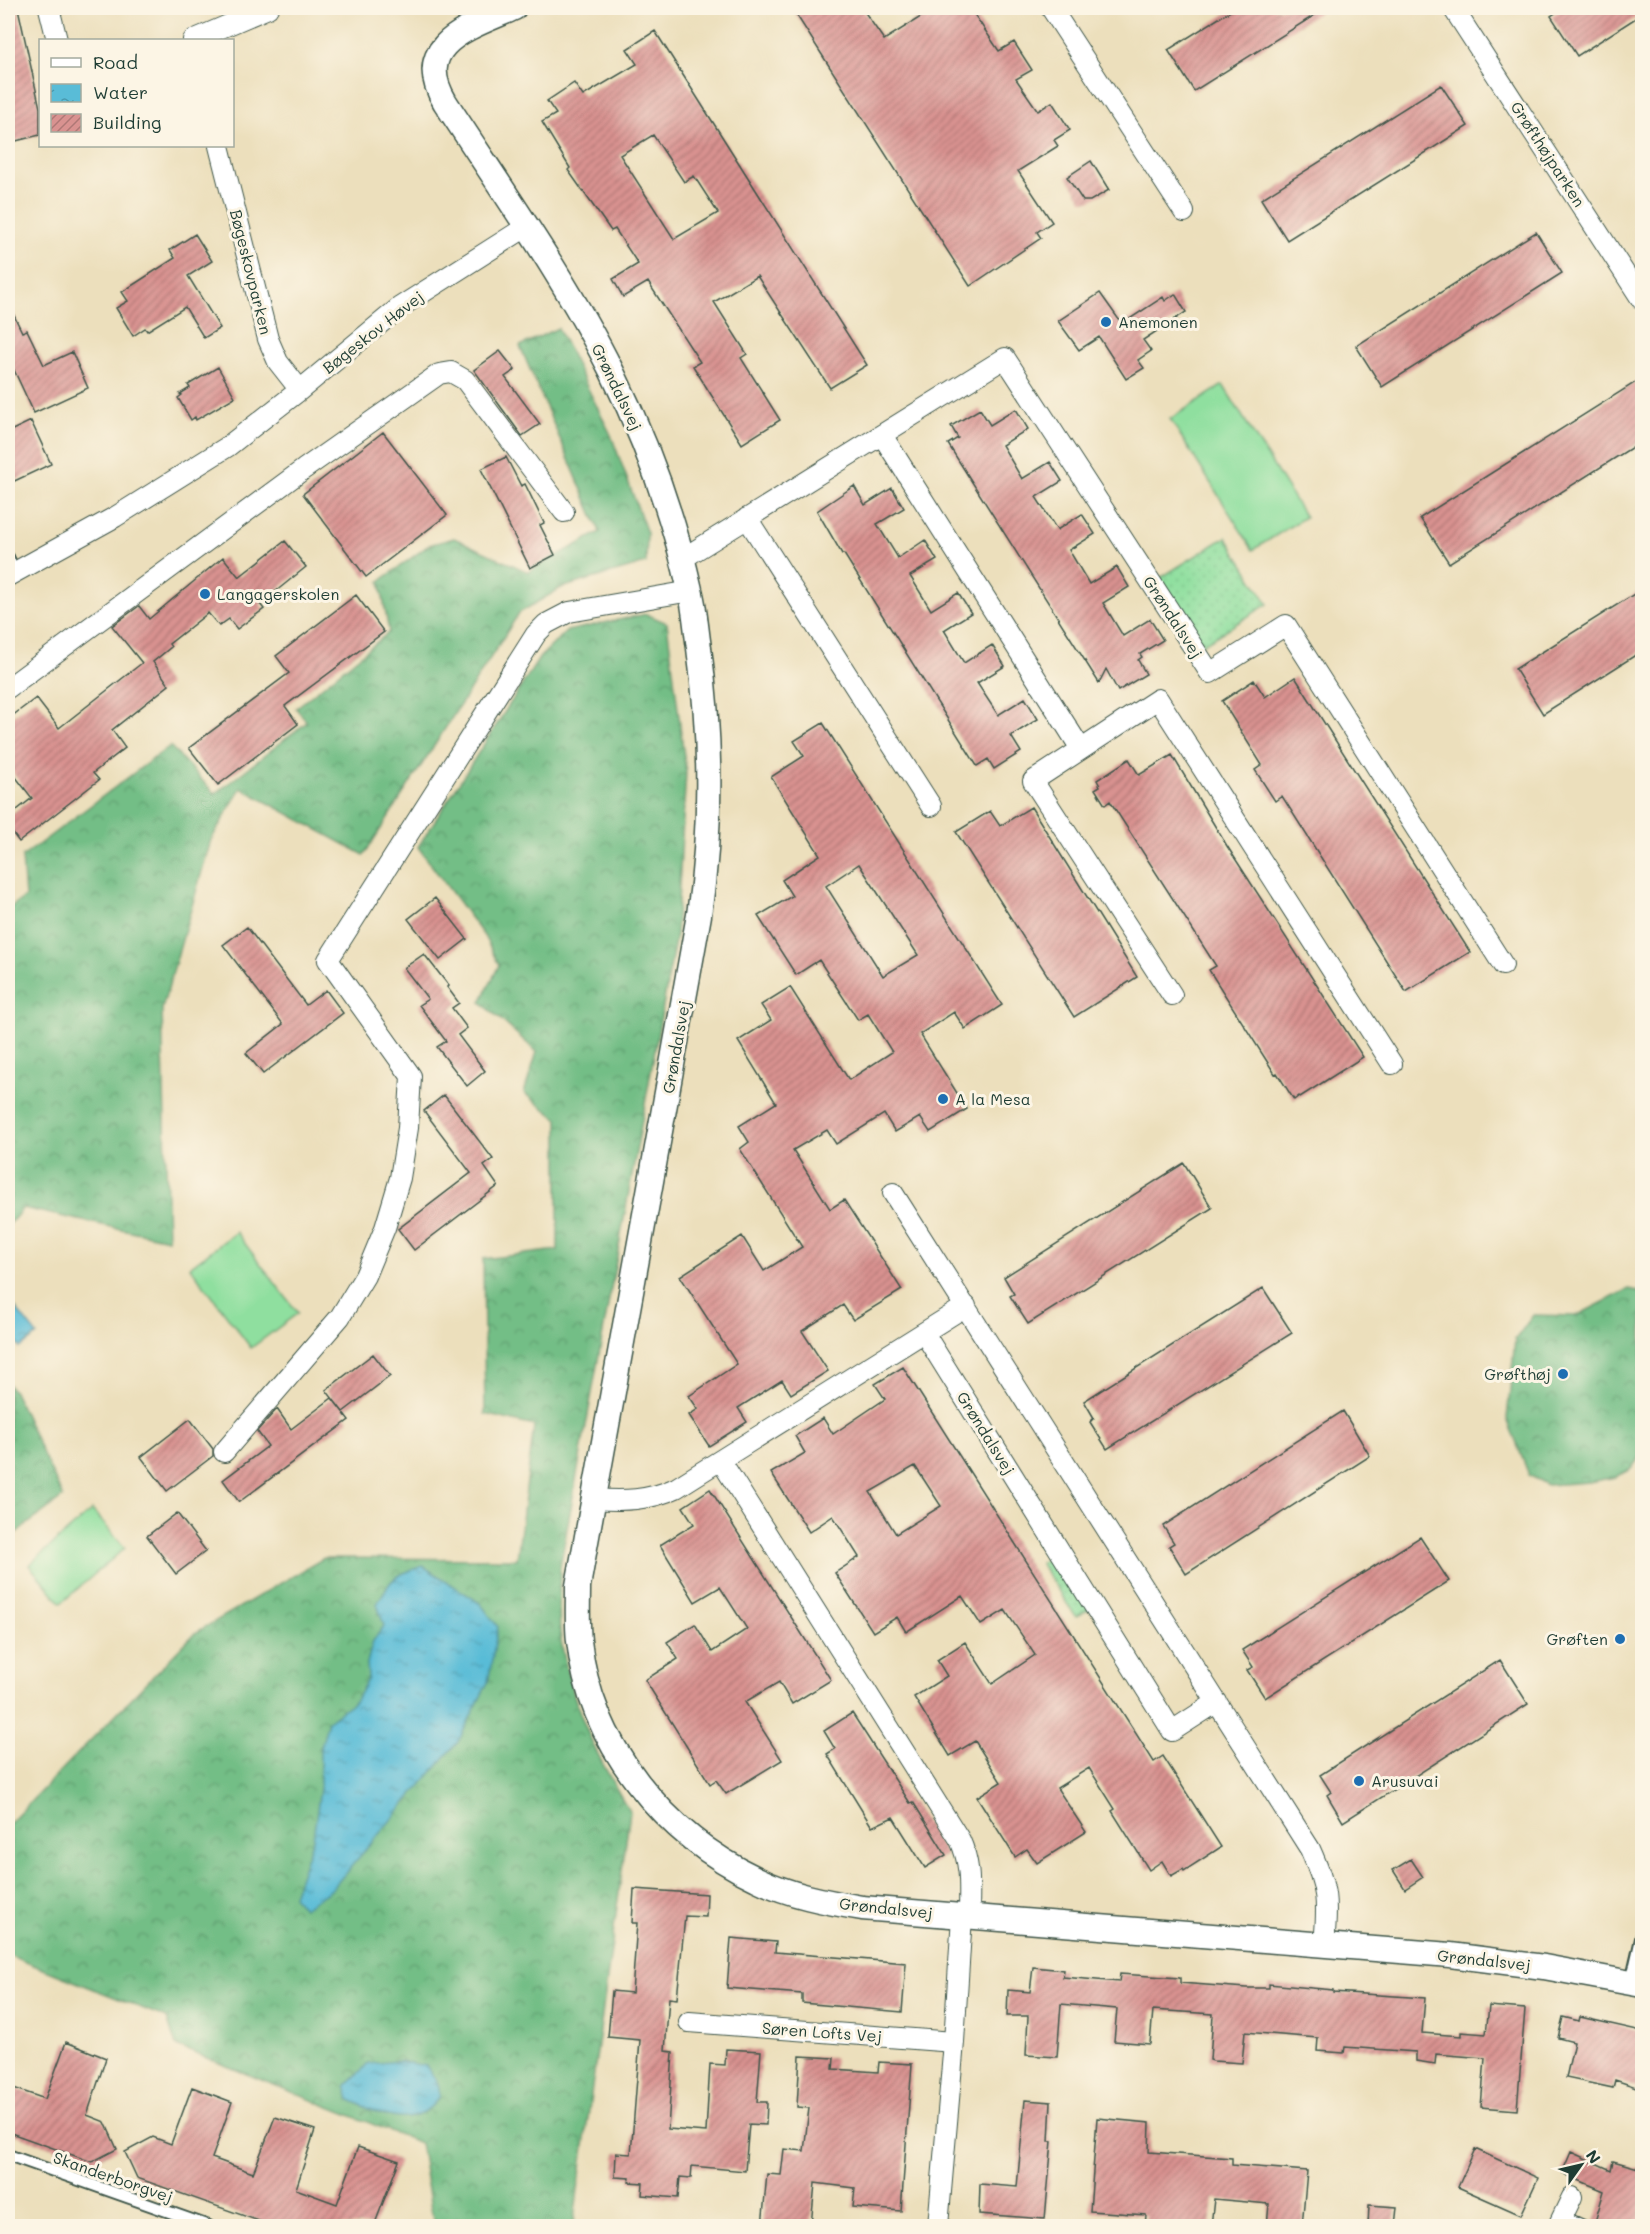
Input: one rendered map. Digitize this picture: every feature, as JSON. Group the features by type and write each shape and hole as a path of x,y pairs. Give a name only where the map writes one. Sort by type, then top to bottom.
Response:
{"street":[{"path":"49,8 57,39"},
{"path":"195,39 268,8"},
{"path":"514,8 452,37 436,58 434,72 439,91 445,102 526,227"},
{"path":"1051,8 1184,212"},
{"name":"Grøfthøjparken","path":"1454,8 1642,300"},
{"name":"Bøgeskovparken","path":"219,147 268,339 278,362 300,390"},
{"name":"Bøgeskov Høvej","path":"10,568 116,517 217,454 300,390 400,307 526,227"},
{"name":"Grøndalsvej","path":"526,227 585,322 627,403 652,462 691,591 706,699 709,768 706,867 691,967 578,1586 581,1652 592,1697 608,1732 634,1777 654,1803 704,1848 757,1880 828,1902 862,1908 1456,1956 1533,1965 1637,1984"},
{"name":"Grøndalsvej","path":"682,559 1005,358 1209,673 1286,625 1503,966"},
{"path":"8,688 304,470 439,374 451,372 465,381 564,512"},
{"path":"882,435 1082,749"},
{"path":"747,518 931,806"},
{"path":"224,1452 340,1317 365,1276 385,1228 400,1178 408,1128 411,1076 328,960 536,634 546,624 569,612 691,591"},
{"path":"1172,995 1032,781 1158,699 1392,1064"},
{"path":"892,1192 1310,1849 1320,1871 1328,1904 1324,1945"},
{"path":"594,1499 630,1500 657,1497 676,1488 966,1306"},
{"name":"Grøndalsvej","path":"924,1333 1172,1731 1217,1702"},
{"path":"721,1461 960,1840 967,1857 970,1874 938,2226"},
{"name":"Søren Lofts Vej","path":"689,2022 954,2043"},
{"path":"1561,2222 1572,2197"}],"lane":[{"path":"1637,1984 1642,1934"},
{"name":"Skanderborgvej","path":"8,2155 209,2226"},
{"path":"1561,2222 1583,2226"}],"green space":[{"path":"558,328 611,435 647,533 646,563 561,588 519,613 364,855 241,788 211,840 162,1009 168,1239 23,1208 8,1226 8,909 25,897 22,857 170,746 215,794 307,722 296,708 389,632 380,581 429,545 454,538 528,572 600,532 520,346"},
{"path":"1223,385 1305,517 1253,550 1170,419"},
{"path":"1226,537 1268,604 1202,645 1160,578"},
{"path":"646,614 667,623 686,772 676,935 560,1567 559,1606 562,1646 580,1712 607,1772 630,1812 573,2226 434,2226 420,2143 176,2046 167,2018 8,1955 8,1825 195,1633 324,1558 517,1559 534,1426 485,1414 483,1259 558,1250 558,1119 524,1093 537,1052 481,1002 499,965 484,936 418,847 540,657 567,631"},
{"path":"236,1232 298,1313 251,1348 190,1267"},
{"path":"1629,1289 1638,1291 1642,1296 1642,1454 1631,1469 1615,1477 1589,1482 1547,1485 1529,1475 1507,1419 1515,1340 1533,1315 1576,1316"},
{"path":"8,1384 14,1392 63,1497 8,1539"},
{"path":"92,1510 125,1548 61,1603 29,1565"},
{"path":"1055,1553 1090,1608 1076,1617 1040,1563"}],"water":[{"path":"10,1301 37,1335 20,1348 8,1332 8,1303"},
{"path":"423,1566 480,1603 498,1627 488,1682 458,1742 331,1890 303,1908 293,1896 313,1839 320,1789 320,1751 328,1721 356,1700 368,1678 367,1663 373,1641 384,1626 377,1604 386,1588 399,1575"},
{"path":"399,2061 426,2066 438,2083 440,2096 430,2107 409,2118 398,2118 387,2116 350,2100 346,2085 368,2064"}],"building":[{"path":"8,8 18,8 39,103 39,135 8,143"},
{"path":"792,8 862,8 884,40 935,8 970,8 999,51 1014,42 1032,70 1016,79 1038,111 1052,102 1070,130 1054,140 1058,146 1018,171 1052,222 1037,232 1041,238 970,286"},
{"path":"1235,8 1326,8 1194,91 1168,50"},
{"path":"1563,8 1642,8 1642,14 1577,56 1551,16"},
{"path":"655,31 867,365 830,388 757,276 714,302 747,354 741,358 780,420 742,444 693,366 700,362 648,282 623,297 613,279 638,264 615,229 611,231 568,170 570,168 542,122 556,114 547,101 574,83 583,96 637,64 627,49","holes":["653,135 684,182 694,176 718,213 674,239 620,155"]},
{"path":"1441,85 1468,126 1287,240 1261,199"},
{"path":"1091,161 1109,190 1090,201 1083,201 1067,177"},
{"path":"1536,232 1562,273 1382,387 1356,346"},
{"path":"195,234 212,261 188,276 220,328 204,338 185,307 147,331 145,328 133,336 116,308 128,301 122,292 175,258 170,250"},
{"path":"1100,293 1122,324 1163,297 1165,301 1175,294 1186,312 1143,340 1151,351 1138,360 1144,368 1126,379 1099,337 1079,350 1058,321"},
{"path":"8,303 22,332 27,330 44,365 72,352 88,388 34,413 14,370 8,373"},
{"path":"500,351 515,370 505,377 540,424 522,436 474,370"},
{"path":"218,367 235,397 196,420 195,417 191,420 178,398 182,395 180,394 190,388 188,385"},
{"path":"1642,378 1642,441 1449,563 1420,518"},
{"path":"980,409 990,425 1016,409 1028,429 1002,445 1022,479 1050,462 1062,481 1036,497 1057,530 1082,514 1095,534 1069,550 1089,584 1117,567 1129,587 1103,603 1123,636 1150,619 1163,640 1140,654 1142,657 1138,660 1146,674 1118,691 1106,669 1099,683 948,444 958,438 951,426"},
{"path":"31,421 51,464 8,484 8,432"},
{"path":"383,432 447,515 366,577 303,494"},
{"path":"506,457 521,486 525,484 544,523 540,525 555,555 530,568 481,469"},
{"path":"854,486 865,505 892,488 904,508 877,524 898,558 925,540 937,560 910,576 931,610 958,593 971,613 944,630 964,663 992,645 1005,666 977,683 998,715 1025,698 1038,719 1011,736 1021,752 994,769 988,759 977,766 817,511"},
{"path":"285,541 306,567 260,604 264,609 237,629 229,619 219,626 208,613 169,644 171,647 153,662 169,685 112,730 125,748 93,773 99,780 19,842 8,827 8,817 32,798 8,767 8,719 36,698 59,728 142,663 112,626 139,606 149,619 223,557 239,577"},
{"path":"1642,589 1642,651 1543,714 1515,669"},
{"path":"356,595 384,632 285,706 298,724 218,785 189,748 289,673 276,656"},
{"path":"1295,677 1470,952 1406,992 1282,796 1275,801 1255,770 1262,765 1222,701 1254,680 1265,697"},
{"path":"823,723 1002,1005 965,1029 954,1012 920,1034 967,1109 930,1132 920,1117 895,1132 884,1114 836,1144 827,1130 793,1150 830,1209 844,1200 902,1290 853,1320 843,1305 802,1331 828,1371 791,1394 782,1380 738,1408 747,1422 709,1446 689,1415 698,1409 689,1396 737,1364 680,1276 742,1236 764,1271 802,1247 740,1149 749,1142 739,1126 776,1103 738,1041 771,1020 761,1005 790,987 849,1080 892,1052 868,1014 858,1020 819,960 796,975 758,916 792,896 782,880 820,855 771,777 804,756 794,741","holes":["859,864 918,955 883,976 826,886"]},
{"path":"1172,755 1227,846 1363,1057 1294,1100 1209,970 1216,966 1110,801 1105,805 1095,789 1100,786 1097,780 1129,759 1139,775"},
{"path":"1031,807 1137,977 1074,1017 956,832 990,811 1000,826"},
{"path":"435,898 467,939 440,960 408,919"},
{"path":"247,927 306,1005 326,990 343,1013 263,1074 246,1053 283,1024 223,945"},
{"path":"424,954 459,1003 452,1008 467,1028 458,1035 485,1071 467,1086 437,1047 446,1041 419,1005 428,999 404,968"},
{"path":"444,1095 493,1159 484,1166 498,1186 414,1250 398,1229 471,1173 424,1111"},
{"path":"1184,1163 1212,1208 1028,1324 1010,1296 1014,1294 1004,1277"},
{"path":"1263,1288 1292,1333 1107,1449 1090,1422 1094,1418 1084,1401"},
{"path":"373,1354 390,1376 343,1412 326,1390"},
{"path":"903,1367 1154,1762 1163,1756 1221,1847 1184,1871 1183,1869 1171,1876 1162,1861 1149,1870 1112,1811 1115,1809 1089,1768 1057,1788 1086,1832 1037,1863 1027,1849 1015,1857 977,1797 1001,1782 975,1741 950,1756 914,1697 947,1676 937,1660 965,1642 992,1684 1035,1655 1005,1610 981,1625 962,1596 906,1632 897,1617 873,1632 835,1573 859,1557 833,1516 809,1532 771,1473 805,1453 795,1436 823,1418 833,1434 885,1399 875,1384","holes":["915,1466 941,1506 896,1534 870,1492"]},
{"path":"332,1398 349,1420 239,1502 223,1480 268,1446 257,1431 277,1409 291,1429"},
{"path":"1343,1411 1370,1456 1186,1574 1169,1546 1174,1543 1163,1526"},
{"path":"190,1419 213,1449 213,1456 167,1491 141,1457"},
{"path":"710,1489 831,1680 792,1704 779,1682 745,1702 782,1760 726,1794 716,1780 710,1784 645,1680 678,1659 667,1642 695,1624 712,1652 747,1629 720,1587 695,1602 660,1545 694,1524 683,1507"},
{"path":"177,1513 206,1551 176,1574 147,1536"},
{"path":"1420,1537 1449,1581 1265,1698 1247,1670 1253,1667 1242,1650"},
{"path":"1500,1660 1528,1704 1343,1822 1327,1795 1331,1792 1320,1775"},
{"path":"852,1713 946,1855 925,1868 893,1817 872,1827 827,1754 835,1749 824,1731"},
{"path":"1411,1859 1423,1877 1405,1889 1393,1870"},
{"path":"634,1889 707,1894 706,1917 685,1916 677,1999 669,1998 665,2051 673,2052 668,2129 706,2132 710,2064 725,2065 726,2049 761,2051 757,2102 767,2102 766,2125 749,2124 745,2171 692,2166 691,2178 680,2177 678,2198 642,2195 643,2183 629,2182 630,2178 615,2177 616,2153 631,2154 640,2040 608,2037 612,1991 632,1993 637,1923 632,1923"},
{"path":"731,1938 776,1942 775,1952 906,1963 902,2012 802,2003 802,1994 727,1988"},
{"path":"1033,1967 1064,1970 1063,1977 1119,1982 1120,1974 1180,1978 1180,1983 1246,1988 1269,1988 1269,1984 1333,1990 1333,1992 1425,1998 1422,2033 1461,2036 1461,2032 1486,2034 1489,2006 1525,2009 1517,2110 1481,2107 1485,2058 1436,2054 1435,2064 1416,2061 1416,2052 1345,2047 1344,2053 1317,2051 1318,2038 1245,2032 1242,2063 1213,2061 1210,2060 1213,2014 1153,2010 1150,2044 1114,2041 1117,2009 1061,2004 1057,2057 1026,2055 1028,2016 1007,2016 1008,1990 1030,1992"},
{"path":"1563,2017 1579,2021 1580,2017 1642,2031 1642,2089 1615,2080 1613,2088 1566,2078 1574,2042 1558,2038"},
{"path":"66,2042 106,2058 87,2115 105,2122 117,2149 92,2162 8,2132 8,2086 45,2099"},
{"path":"800,2056 834,2058 833,2069 878,2072 879,2062 912,2064 901,2211 853,2207 855,2188 815,2183 811,2226 762,2226 767,2174 781,2175 784,2149 804,2151 809,2108 797,2107"},
{"path":"192,2087 232,2102 212,2158 253,2173 275,2117 315,2130 296,2189 337,2204 358,2147 399,2161 374,2226 273,2226 137,2178 125,2152 153,2137 171,2144"},
{"path":"1025,2100 1051,2102 1049,2141 1052,2141 1045,2219 979,2214 980,2184 1017,2187"},
{"path":"1097,2118 1150,2123 1149,2152 1232,2158 1232,2165 1307,2171 1302,2226 1267,2226 1269,2204 1214,2199 1211,2226 1145,2226 1146,2215 1090,2211"},
{"path":"1475,2149 1538,2178 1521,2215 1458,2187"},
{"path":"1571,2152 1611,2170 1613,2161 1642,2169 1642,2226 1610,2226 1595,2222 1604,2191 1562,2173"},
{"path":"1369,2205 1397,2207 1395,2226 1368,2226"}],"place":[{"name":"Anemonen","path":"1106,322"},
{"name":"Langagerskolen","path":"205,594"},
{"name":"A la Mesa","path":"943,1099"},
{"name":"Grøfthøj","path":"1563,1374"},
{"name":"Grøften","path":"1620,1639"},
{"name":"Arusuvai","path":"1359,1781"}]}
